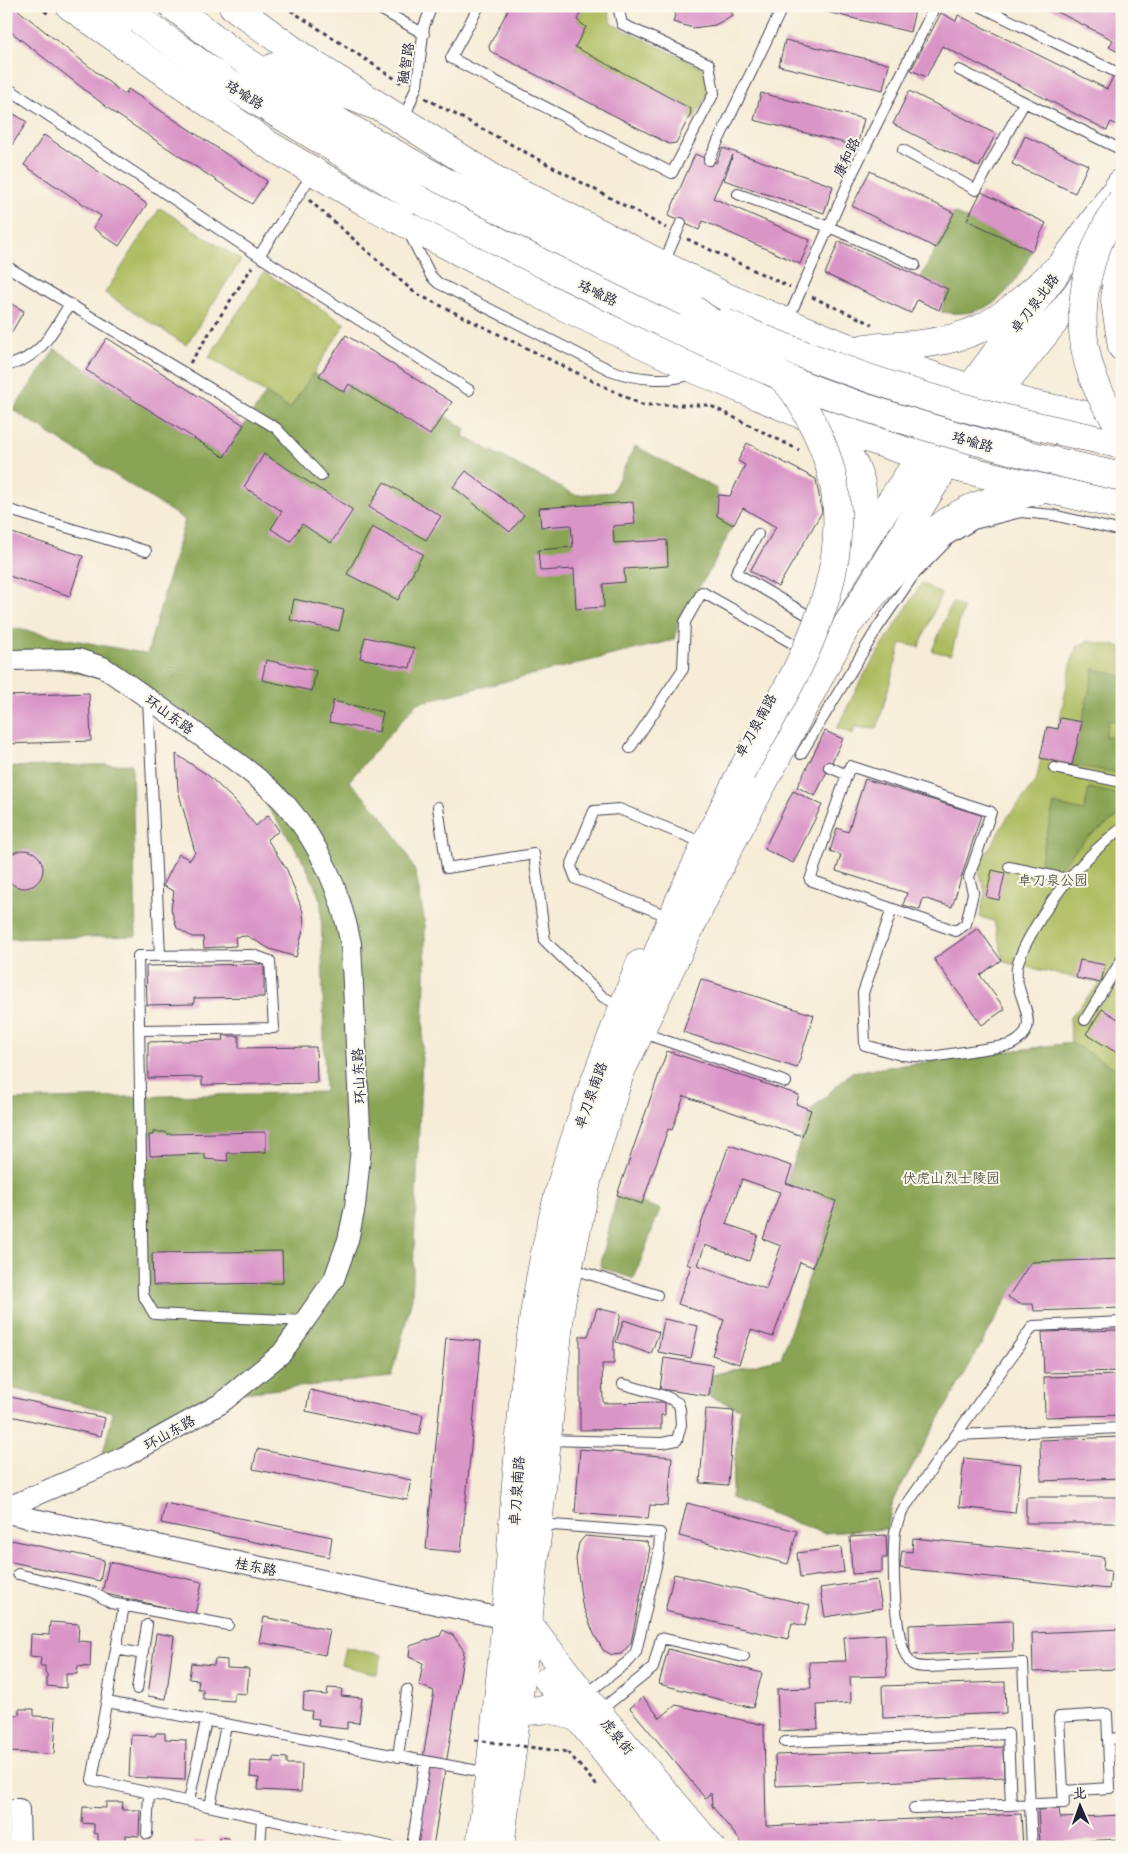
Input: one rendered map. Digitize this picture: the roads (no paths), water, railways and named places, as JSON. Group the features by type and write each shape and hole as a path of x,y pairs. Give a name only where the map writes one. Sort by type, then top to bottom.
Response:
{"main road":[{"path":"70,6 270,145 314,171 403,222 565,307 699,371 817,421 946,465 1117,505"},
{"path":"89,6 125,46"},
{"name":"珞喻路","path":"120,6 226,82 419,200 612,299 739,358 816,390 887,415 990,446 1122,477"},
{"name":"珞喻路","path":"173,6 231,50 328,116 436,177 569,247 693,309 831,365 905,390 980,412 1122,445"},
{"path":"233,6 305,59 376,106 499,182 726,297 849,348 970,388 1122,422"},
{"path":"231,50 376,106"},
{"name":"卓刀泉北路","path":"945,424 1122,182"},
{"path":"1122,200 1107,222 1095,248 1084,295 1083,327 1086,353 1094,382 1109,411 1122,428"},
{"path":"1121,238 1115,301 1122,347"},
{"name":"卓刀泉北路","path":"973,429 996,395 1121,238"},
{"path":"849,348 924,343 962,336 1008,311 1064,263"},
{"path":"699,371 721,355 729,342 732,319 726,297"},
{"path":"620,1073 630,1027 694,868 741,773 813,637 826,602 834,569 836,510 830,468 826,453 802,402 772,368 693,309"},
{"path":"817,421 846,449 857,469 861,482 863,518 855,554"},
{"name":"卓刀泉南路","path":"500,1847 517,1712 524,1396 530,1342 545,1254 572,1146 596,1074 660,913 694,840 738,754 855,554 921,456 945,424"},
{"name":"卓刀泉南路","path":"480,1847 490,1773 520,1630 538,1524 556,1341 568,1267 587,1181 620,1073 728,847 792,749 846,624 946,465 973,429"},
{"path":"1117,505 1103,483 1102,466 1108,450 1122,436"},
{"path":"846,624 906,560 945,524 981,504 1047,489"},
{"path":"520,1630 586,1708"},
{"path":"517,1712 586,1708"},
{"name":"虎泉街","path":"586,1708 681,1847"},
{"name":"虎泉街","path":"586,1708 711,1847"}],"street":[{"name":"环山东路","path":"6,660 78,659 103,667 242,766 288,807 321,858 346,917 354,977 360,1128 359,1178 348,1240 341,1262 334,1280 282,1353 264,1370 220,1404 124,1457 6,1508"},
{"name":"桂东路","path":"6,1513 520,1630"},
{"path":"6,1809 18,1809 20,1847"}],"lane":[{"path":"375,6 424,34"},
{"name":"融智路","path":"402,122 415,92 424,34 432,6"},
{"path":"479,6 451,58 672,172 714,93 709,64 622,24 618,6"},
{"path":"709,160 783,6"},
{"name":"康和路","path":"786,322 829,227 935,6"},
{"path":"980,6 1116,72"},
{"path":"958,70 1122,150"},
{"path":"6,87 259,256 469,390"},
{"path":"903,150 976,190 1024,103"},
{"path":"259,256 314,171"},
{"path":"738,194 829,227 915,265"},
{"path":"403,222 431,276 438,283 610,370 628,375 674,379 699,371"},
{"path":"662,266 681,222"},
{"path":"6,266 276,428 321,476"},
{"path":"6,366 20,362 35,353 70,304"},
{"path":"6,509 146,551"},
{"path":"811,758 792,749 914,576 949,539 974,524 1020,512 1053,515 1122,531"},
{"path":"758,534 736,573 816,620"},
{"path":"630,748 683,670 686,622 702,592 799,647"},
{"path":"148,698 160,956"},
{"path":"850,766 990,812 969,877 973,894 966,924 956,931 892,909 810,880 850,766"},
{"path":"829,767 847,775"},
{"path":"1054,768 1122,782"},
{"path":"438,807 447,868 534,854 545,941 603,997 624,1007"},
{"path":"660,913 576,879 571,866 594,811 619,809 694,840"},
{"path":"892,909 863,993 864,1046 901,1055 931,1057 1010,1045 1025,1036 1028,1024 1018,988 1017,966 1031,935 1067,879 1092,853 1122,828"},
{"path":"1009,867 1067,879"},
{"path":"139,1030 274,1028 270,961 253,956 138,956 139,1030 143,1295 154,1314 306,1321"},
{"path":"1085,1020 1122,959"},
{"path":"639,1032 786,1082"},
{"path":"568,1267 657,1295"},
{"path":"1032,1847 1023,1664 918,1667 907,1658 897,1624 895,1534 899,1516 1033,1326 1122,1322"},
{"path":"546,1440 662,1443 677,1440 681,1420 678,1403 665,1396 622,1384"},
{"path":"956,1435 1122,1428"},
{"path":"538,1524 660,1533 658,1553 636,1652 586,1708"},
{"path":"18,1574 94,1592 111,1603 228,1625"},
{"path":"124,1606 92,1780 373,1845 391,1847"},
{"path":"137,1690 148,1624"},
{"path":"586,1708 653,1668 661,1638 744,1657"},
{"path":"116,1649 143,1654"},
{"path":"398,1757 407,1690"},
{"path":"107,1702 490,1773"},
{"path":"914,1808 1064,1803 1063,1791 1059,1717 1107,1714 1110,1788 1063,1791"},
{"path":"189,1801 206,1721"},
{"path":"210,1806 226,1725"},
{"path":"785,1742 1008,1734 1010,1805"},
{"path":"1108,1739 1122,1738"},
{"path":"412,1847 425,1762"},
{"path":"148,1834 149,1792"},
{"path":"260,1847 262,1818"}],"park label":[{"name":"卓刀泉公园","path":"1053,879"},
{"name":"伏虎山烈士陵园","path":"951,1177"}]}
